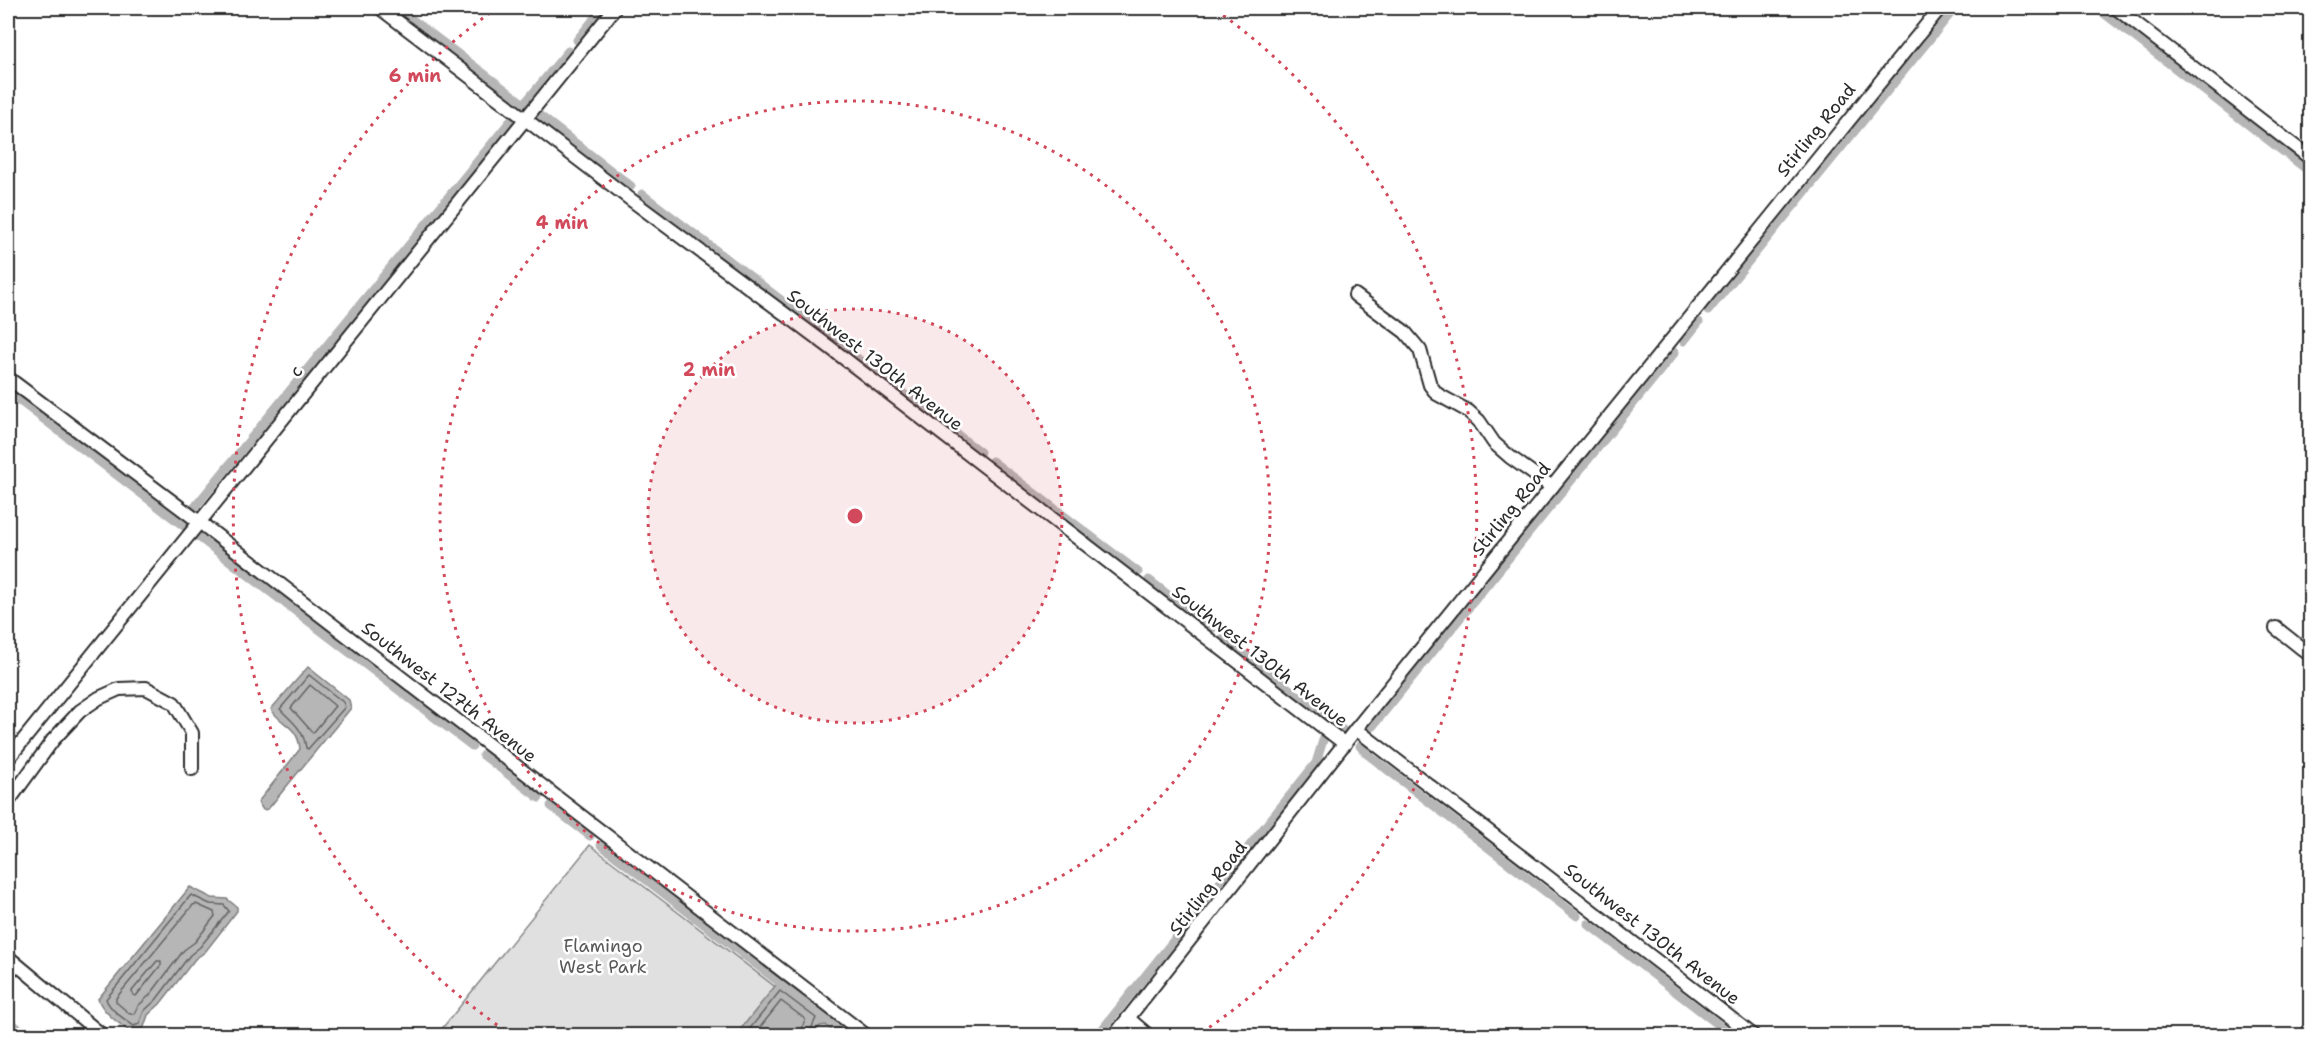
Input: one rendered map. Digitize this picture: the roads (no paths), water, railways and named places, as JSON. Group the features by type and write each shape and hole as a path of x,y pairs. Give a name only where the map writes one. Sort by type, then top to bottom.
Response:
{"street":[{"name":"Southwest 130th Avenue","path":"380,8 630,199 810,332 1345,744"},
{"name":"c","path":"8,759 198,521 615,8"},
{"name":"Stirling Road","path":"1114,1035 1356,729 1940,8"},
{"path":"2116,8 2310,158"},
{"path":"1355,295 1405,332 1420,350 1430,385 1437,394 1468,411 1479,421 1494,443 1510,458 1552,487"},
{"name":"Southwest 127th Avenue","path":"8,378 198,521 867,1035"},
{"path":"2276,628 2310,655"},
{"path":"8,801 53,740 80,711 99,698 119,689 146,688 174,703 192,733 192,769"},
{"name":"Southwest 130th Avenue","path":"1356,729 1754,1035"},
{"path":"8,957 103,1035"},
{"path":"1128,1018 1149,1035"}],"water":[{"path":"308,667 349,700 351,708 268,809 263,810 258,802 300,749 296,735 271,709"},
{"path":"190,887 212,898 227,899 237,907 237,911 205,952 195,959 160,1004 148,1015 144,1027 137,1034 132,1033 108,1014 98,999"},
{"path":"779,981 834,1024 820,1026 812,1035 736,1035"}],"waterway":[{"path":"397,8 524,104 568,51"},
{"path":"577,40 603,8"},
{"path":"1708,311 1955,8"},
{"path":"2097,8 2310,172"},
{"path":"539,115 631,186"},
{"path":"194,508 512,119"},
{"path":"642,194 980,452"},
{"path":"1684,341 1699,322"},
{"path":"1372,727 1675,352"},
{"path":"8,392 185,527"},
{"path":"992,461 1138,572"},
{"path":"196,535 472,746"},
{"path":"1149,580 1212,629"},
{"path":"1223,638 1344,731"},
{"path":"1097,1036 1316,763 1324,737"},
{"path":"1360,746 1367,754 1577,916"},
{"path":"483,755 539,798"},
{"path":"551,806 590,836"},
{"path":"601,845 849,1036"},
{"path":"1588,924 1733,1036"},
{"path":"8,1020 27,1036"}],"park label":[{"name":"Flamingo West Park","path":"603,956"}]}
